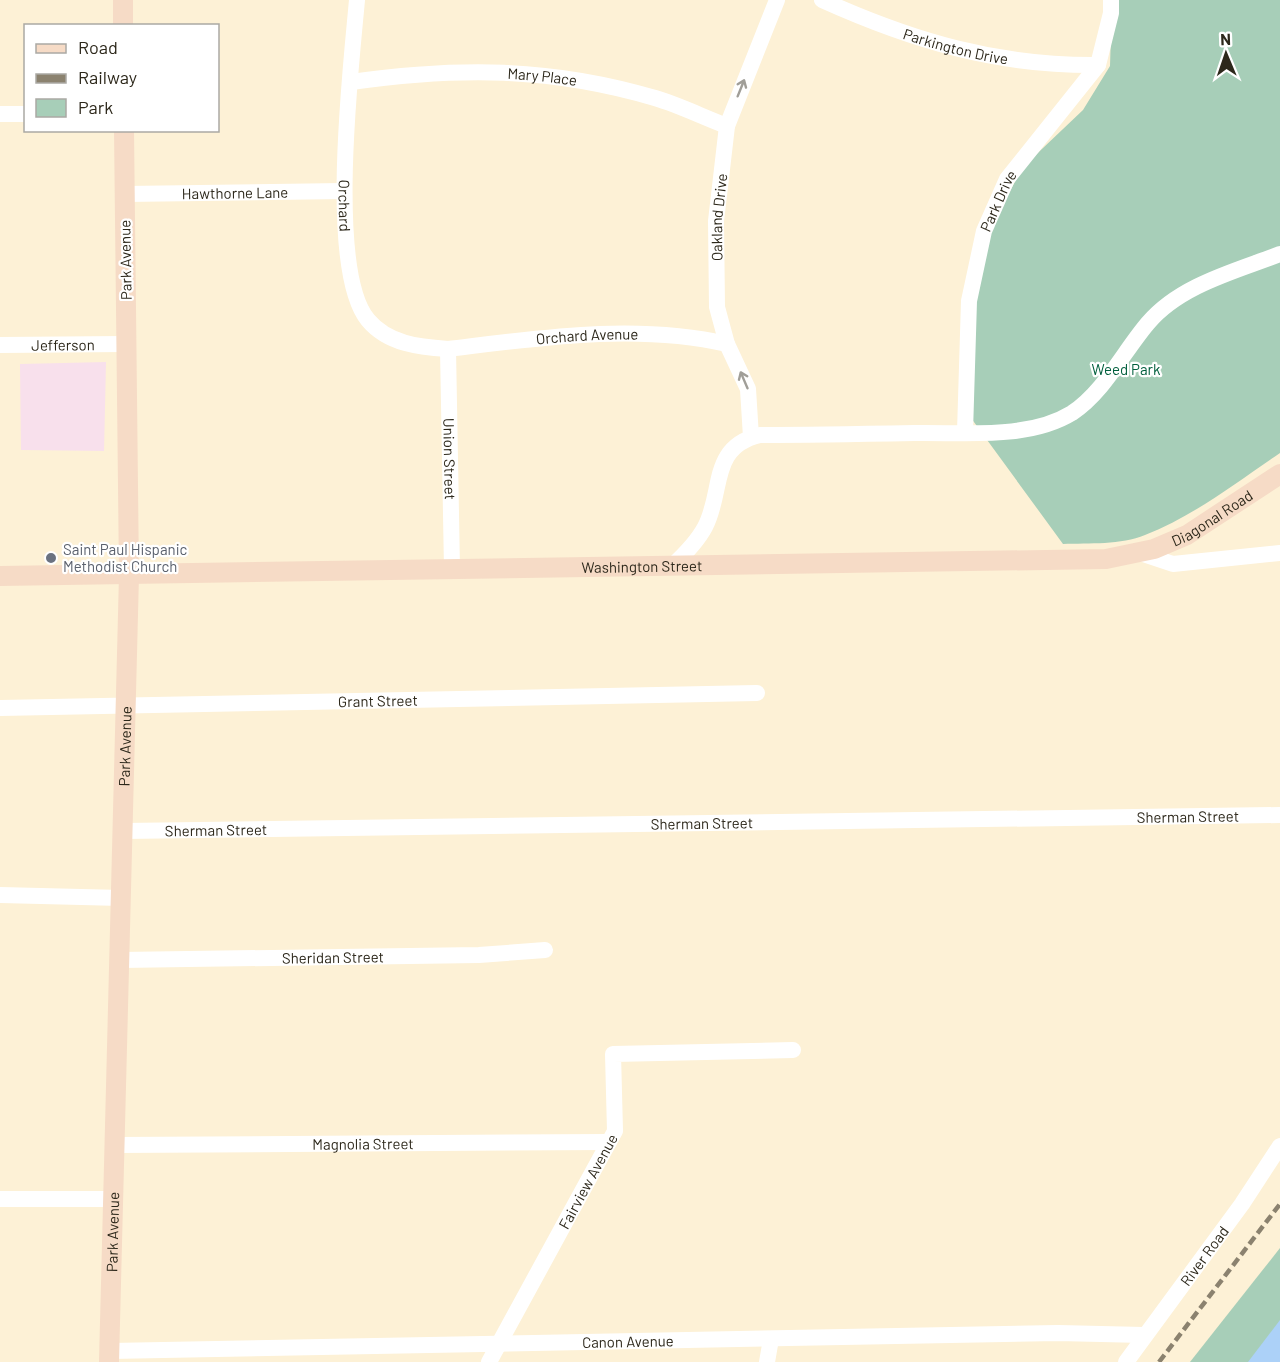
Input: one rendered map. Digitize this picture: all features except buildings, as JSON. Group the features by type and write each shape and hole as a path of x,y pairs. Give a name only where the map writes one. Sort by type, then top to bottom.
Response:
{"main road":[{"path":"123,0 123,24"},
{"name":"Park Avenue","path":"109,1356 129,575 124,132"},
{"name":"Diagonal Road","path":"1140,553 1187,535 1280,474"},
{"name":"Washington Street","path":"0,576 1106,559 1140,553"}],"street":[{"name":"Orchard","path":"357,0 344,191 351,281 362,311 374,326 392,339 407,344 448,349"},
{"name":"Oakland Drive","path":"751,437 748,389 727,344 715,288 716,221 727,126 777,0"},
{"name":"Parkington Drive","path":"822,0 888,28 975,54 1035,64 1098,65"},
{"name":"Park Drive","path":"965,432 969,302 984,231 1007,179 1098,65 1113,4"},
{"name":"Mary Place","path":"351,82 444,71 530,72 565,77 657,98 727,126"},
{"path":"0,114 24,114"},
{"name":"Hawthorne Lane","path":"124,194 344,191"},
{"path":"672,566 686,553 705,527 727,455 751,437 1024,429 1057,420 1073,412 1092,394 1149,321 1166,306 1208,282 1280,254"},
{"name":"Orchard Avenue","path":"448,349 608,334 657,336 727,344"},
{"name":"Jefferson","path":"0,345 126,344"},
{"name":"Union Street","path":"448,349 452,569"},
{"name":"Washington Street","path":"1140,553 1173,564 1280,553"},
{"name":"Grant Street","path":"0,708 296,700 757,693"},
{"name":"Sherman Street","path":"123,831 1280,815"},
{"path":"0,895 122,898"},
{"name":"Sheridan Street","path":"120,960 479,955 545,950"},
{"name":"Fairview Avenue","path":"489,1362 609,1142 615,1124 613,1054 793,1050"},
{"name":"Magnolia Street","path":"115,1145 609,1142"},
{"name":"River Road","path":"1126,1362 1242,1204 1280,1146"},
{"path":"0,1199 113,1200"},
{"name":"Canon Avenue","path":"109,1356 1058,1333 1144,1335"},
{"path":"766,1362 771,1339"}],"shaded area":[{"path":"106,362 104,451 21,450 20,364"}],"green space":[{"name":"Weed Park","path":"1112,0 1280,0 1280,453 1198,508 1145,535 1115,542 1063,544 971,418 974,292 991,226 1023,167 1083,110 1110,66"},
{"path":"1280,1248 1280,1362 1190,1362"}],"water":[{"path":"1280,1320 1280,1362 1248,1362"}],"railway":[{"path":"1159,1362 1280,1204"}],"place":[{"name":"Saint Paul Hispanic Methodist Church","path":"51,558"}]}
